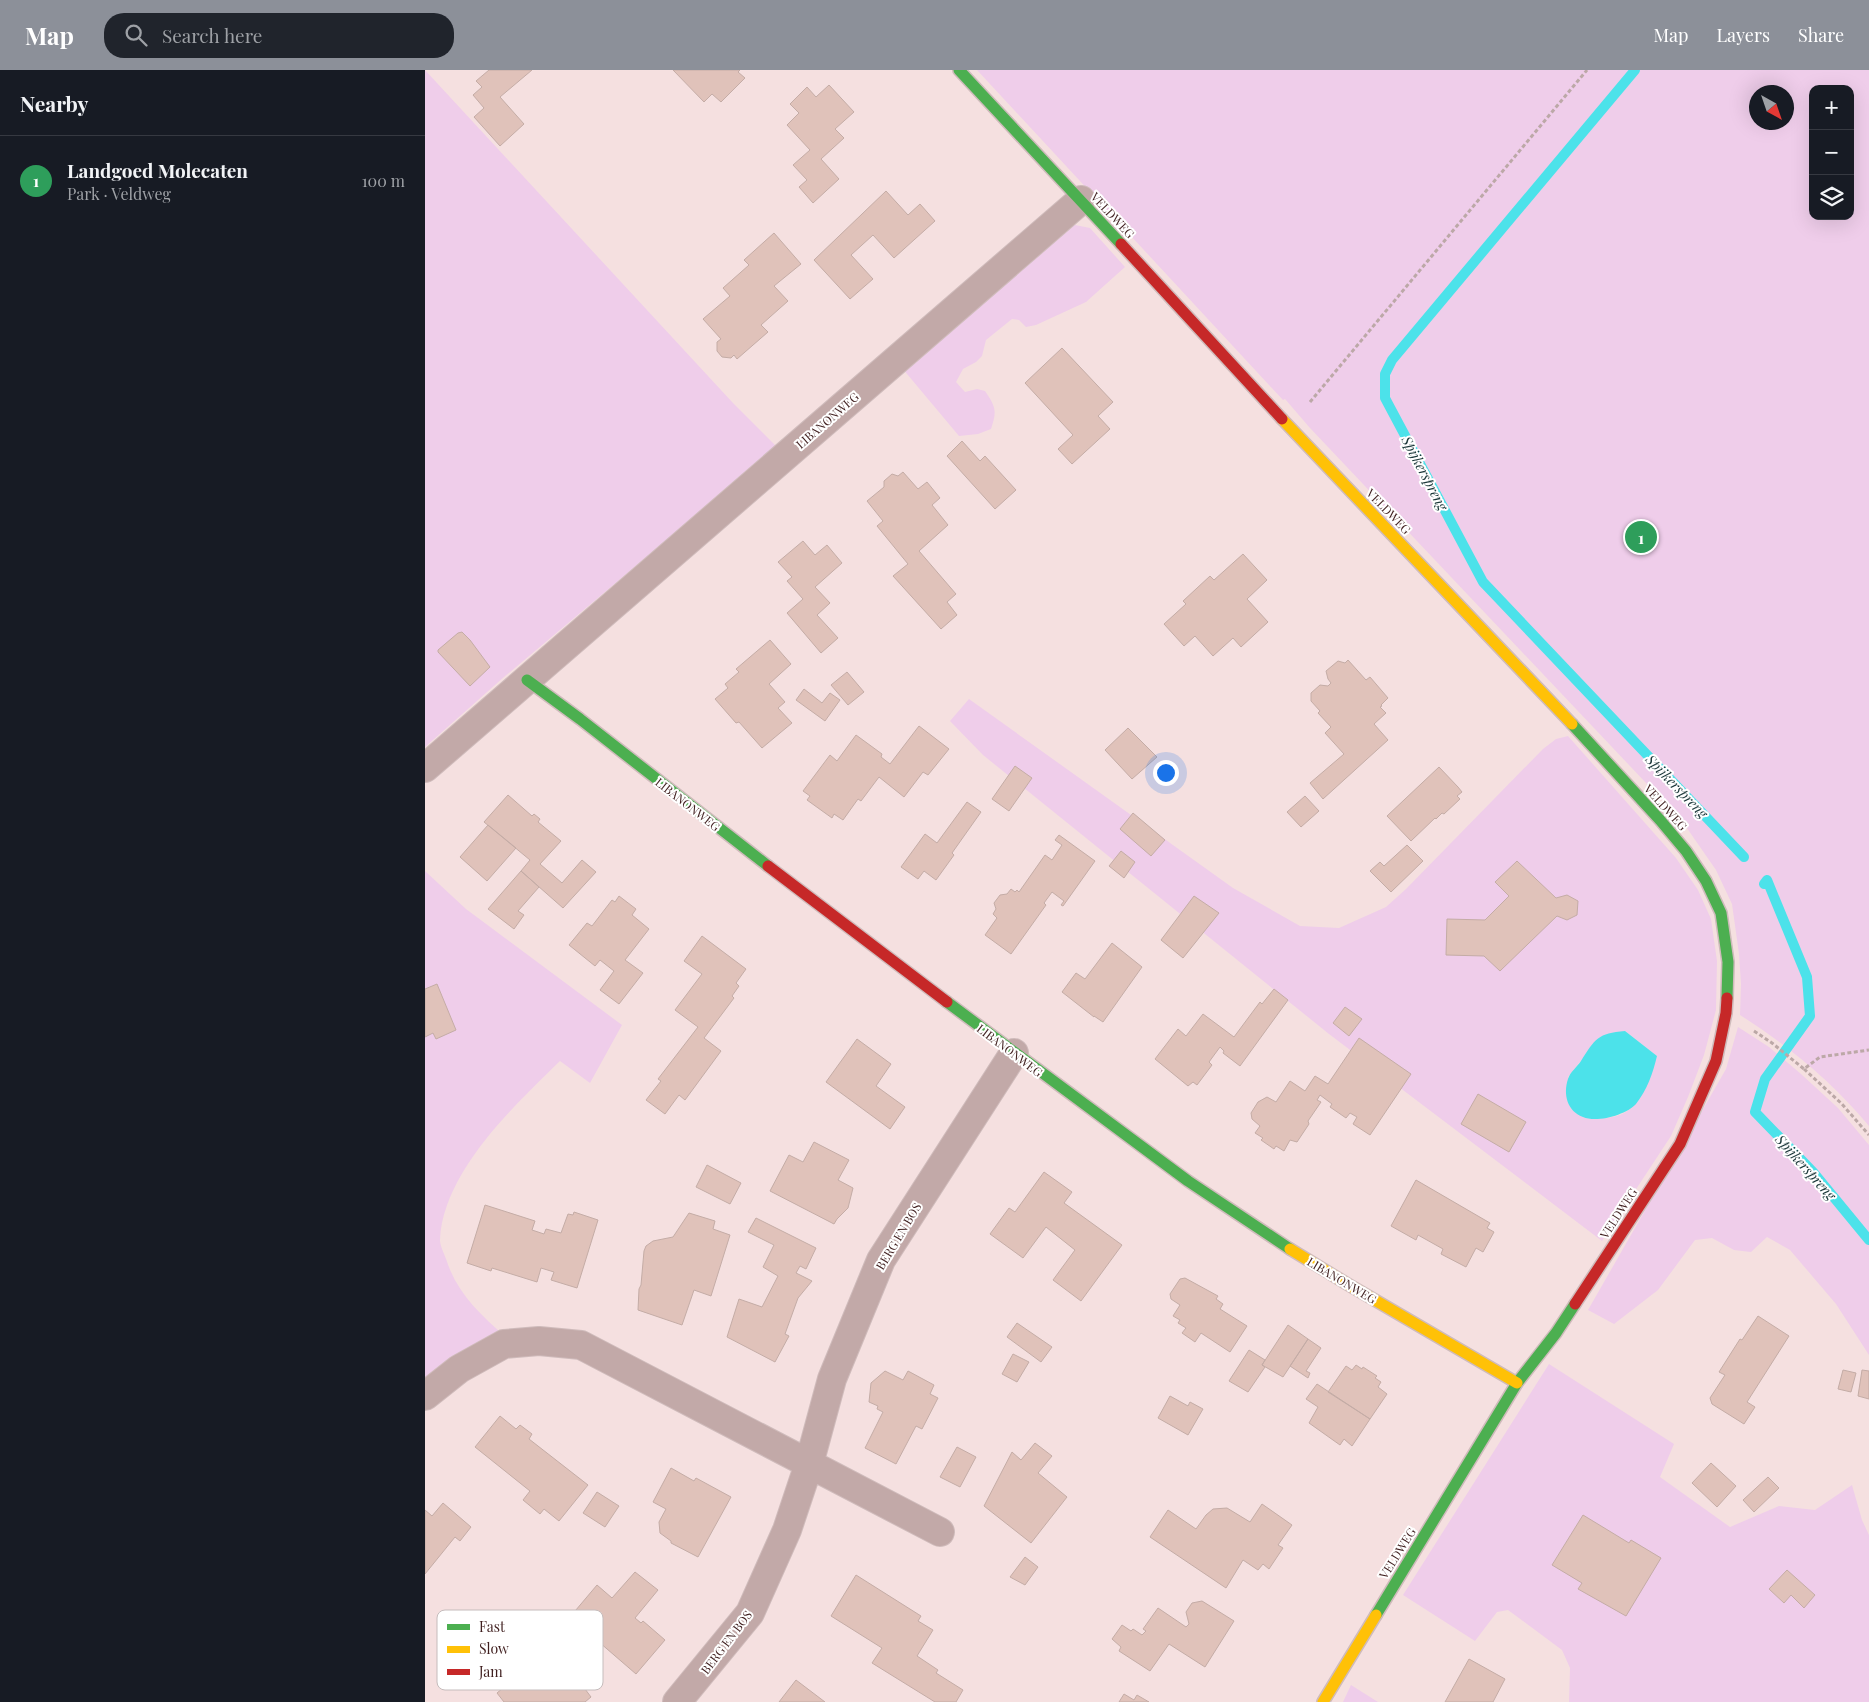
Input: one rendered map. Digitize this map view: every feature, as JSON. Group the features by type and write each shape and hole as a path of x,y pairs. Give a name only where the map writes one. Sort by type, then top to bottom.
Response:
{"street":[{"name":"VELDWEG","path":"959,70 1287,424 1577,728 1686,851 1701,873 1721,913 1728,962 1726,1013 1716,1061 1680,1144 1556,1333 1517,1383 1323,1702"},
{"name":"LIBANONWEG","path":"425,768 1081,200"},
{"name":"LIBANONWEG","path":"527,680 580,718 795,887 1013,1053 1188,1181 1273,1238 1517,1383"},
{"name":"BERG EN BOS","path":"677,1702 750,1614 787,1530 809,1464 832,1379 881,1260 1013,1053"},
{"path":"425,1396 459,1369 505,1344 539,1342 581,1345 940,1532"}],"path":[{"path":"1287,424 1313,399 1587,70"},
{"path":"1772,1044 1804,1069 1841,1103 1869,1135"},
{"path":"1804,1069 1820,1057 1869,1050"}],"shaded area":[{"path":"425,70 733,403 777,447 504,677 425,747"},
{"path":"977,70 1869,70 1869,1126 1840,1094 1793,1052 1740,1015 1741,984 1739,954 1732,904 1716,870 1682,821 1310,428 1285,399 1283,400"},
{"path":"1075,225 1090,228 1125,267 1086,302 1036,325 1026,327 1019,320 1012,319 986,340 982,356 976,362 963,369 956,382 965,392 977,389 985,391 995,413 993,423 991,429 978,434 959,436 902,368 1062,231"},
{"path":"969,699 1233,888 1300,926 1339,928 1386,907 1543,749 1556,739 1568,736 1676,858 1698,890 1711,919 1717,961 1716,1010 1704,1055 1688,1097 1671,1136 1602,1241 1329,1034 983,755 950,721","holes":["1625,1031 1657,1056 1645,1088 1636,1103 1631,1109 1613,1117 1593,1119 1568,1077 1579,1063"]},
{"path":"425,871 466,909 622,1025 590,1083 560,1061 503,1119 467,1165 444,1215 440,1240 441,1247 450,1271 462,1292 486,1319 505,1336 425,1384"},
{"path":"1738,1027 1769,1047 1801,1074 1838,1108 1869,1145 1869,1355 1836,1304 1790,1250 1767,1237 1751,1252 1734,1250 1712,1238 1695,1240 1658,1290 1614,1324 1588,1310 1726,1069"},
{"path":"1549,1364 1674,1444 1660,1477 1730,1527 1779,1506 1815,1510 1852,1485 1862,1520 1869,1535 1869,1702 1569,1702 1570,1668 1562,1650 1508,1610 1497,1612 1475,1641 1403,1595"},
{"path":"1351,1685 1378,1702 1343,1702"}],"water":[{"path":"1625,1031 1657,1056 1646,1087 1636,1104 1619,1115 1596,1119 1583,1117 1573,1111 1566,1096 1570,1074 1594,1042 1609,1033"}],"building":[{"path":"489,70 532,70 500,97 524,124 500,146 474,117 484,108 473,95 482,87 476,81"},
{"path":"673,70 740,70 738,72 745,78 721,102 712,94 704,102"},
{"path":"829,85 854,112 835,129 844,138 821,159 839,179 813,203 799,187 807,180 793,165 810,150 787,125 799,113 790,104 807,87 816,97"},
{"path":"886,191 908,215 920,204 935,221 894,258 873,235 851,255 873,279 850,299 814,260"},
{"path":"774,233 801,264 774,286 788,301 761,325 768,332 737,359 734,355 731,358 722,357 717,351 717,342 721,339 703,319 730,296 723,288 749,265 744,260"},
{"path":"1062,348 1113,402 1098,416 1110,429 1072,464 1058,449 1073,435 1025,383"},
{"path":"962,441 980,461 985,456 1016,490 995,509 947,456"},
{"path":"903,472 918,489 927,482 940,498 932,505 948,525 919,551 956,594 947,602 957,615 941,629 893,576 908,564 877,526 883,521 867,501 884,487 884,481 892,474 898,476"},
{"path":"803,541 815,555 827,545 842,563 815,587 830,603 817,615 838,638 821,653 787,613 803,599 787,581 792,577 778,562"},
{"path":"1243,554 1267,580 1247,599 1268,622 1241,647 1233,638 1213,656 1195,636 1184,646 1164,624 1186,604 1183,601 1210,576 1214,580"},
{"path":"462,632 490,667 470,686 438,652 458,633"},
{"path":"770,640 791,664 769,684 785,702 778,708 792,723 762,748 715,699 728,688 725,684 739,672 736,669"},
{"path":"1348,660 1366,680 1370,677 1388,698 1380,707 1386,713 1374,724 1388,740 1323,799 1310,783 1344,754 1325,733 1331,727 1318,713 1320,711 1311,701 1311,693 1320,685 1328,686 1331,683 1326,671 1338,661 1345,663"},
{"path":"847,672 864,692 848,705 831,685"},
{"path":"804,689 822,703 830,693 840,700 825,721 796,700"},
{"path":"919,726 949,749 928,775 923,772 904,797 879,777 861,801 858,799 843,820 834,814 832,818 807,800 810,796 803,791 830,755 837,761 856,735 882,754 881,757 890,764"},
{"path":"1128,728 1157,757 1132,779 1105,750"},
{"path":"1015,766 1032,778 1009,811 992,799"},
{"path":"1439,767 1462,792 1457,796 1460,799 1444,814 1442,813 1435,818 1411,841 1387,816"},
{"path":"508,795 532,816 534,814 540,819 538,822 561,841 540,864 562,883 582,860 596,872 563,908 521,871 530,860 484,822"},
{"path":"1305,796 1319,811 1301,827 1287,812"},
{"path":"967,802 981,812 952,853 954,855 936,880 924,871 918,879 901,867 925,834 937,843"},
{"path":"1133,813 1165,840 1151,856 1120,829"},
{"path":"488,825 516,848 487,881 460,857"},
{"path":"1059,835 1095,861 1063,906 1061,905 1064,901 1052,892 1044,903 1046,905 1011,954 985,935 997,918 993,914 996,909 994,903 1000,895 1007,894 1011,889 1019,892 1045,855 1052,860 1062,845 1055,840"},
{"path":"1407,845 1423,861 1391,892 1370,871 1380,862 1384,866"},
{"path":"1121,851 1135,862 1124,878 1109,866"},
{"path":"1517,861 1556,898 1567,895 1578,901 1577,915 1567,920 1557,916 1500,971 1484,956 1446,955 1447,919 1485,920 1509,896 1495,882"},
{"path":"521,871 539,887 518,911 524,915 514,929 488,909"},
{"path":"619,896 636,909 632,915 649,929 625,960 643,973 619,1004 600,990 614,971 600,960 595,966 569,945 587,923 592,926 612,900 615,902"},
{"path":"1194,896 1219,913 1183,958 1161,940"},
{"path":"702,936 746,969 736,983 739,986 732,996 734,998 704,1038 721,1051 685,1100 679,1095 665,1114 646,1100 661,1081 658,1079 698,1027 675,1010 702,974 684,961"},
{"path":"1112,943 1142,967 1103,1022 1062,992 1076,973 1085,979"},
{"path":"437,984 456,1030 436,1039 433,1033 425,1037 425,989"},
{"path":"1274,989 1288,1000 1240,1066 1223,1053 1224,1051 1220,1047 1209,1062 1212,1065 1197,1085 1193,1082 1188,1086 1155,1059 1178,1029 1186,1036 1203,1014 1234,1037 1260,1002 1262,1004"},
{"path":"1345,1007 1362,1019 1349,1036 1333,1023"},
{"path":"1359,1038 1411,1074 1370,1135 1353,1124 1357,1117 1350,1113 1346,1118 1330,1107 1332,1104 1320,1095 1317,1100 1321,1102 1297,1142 1290,1140 1284,1151 1276,1146 1274,1149 1261,1140 1263,1138 1255,1133 1260,1126 1252,1119 1251,1113 1258,1102 1267,1097 1276,1102 1290,1081 1305,1091 1315,1076 1328,1084"},
{"path":"857,1039 891,1064 876,1086 905,1107 890,1129 826,1082"},
{"path":"1478,1094 1526,1122 1509,1152 1461,1124"},
{"path":"814,1142 849,1160 838,1180 853,1188 848,1208 834,1224 770,1191 789,1155 803,1162"},
{"path":"707,1165 741,1183 730,1204 696,1187"},
{"path":"1044,1172 1072,1192 1064,1203 1122,1245 1081,1301 1053,1280 1075,1250 1046,1227 1023,1258 990,1234 1009,1208 1015,1212"},
{"path":"1416,1180 1490,1223 1487,1228 1494,1232 1483,1252 1476,1248 1466,1267 1441,1254 1443,1249 1418,1235 1416,1240 1391,1226"},
{"path":"485,1205 535,1221 532,1230 544,1234 546,1229 561,1233 568,1214 573,1215 574,1212 598,1220 577,1288 551,1280 554,1272 541,1268 537,1282 492,1268 491,1271 467,1263"},
{"path":"689,1213 715,1221 713,1229 730,1235 711,1296 694,1290 682,1325 638,1310 639,1289 646,1246 653,1241 673,1237"},
{"path":"756,1218 816,1248 806,1269 800,1266 796,1273 812,1281 798,1298 785,1334 789,1336 775,1362 727,1337 739,1299 762,1307 778,1276 763,1267 774,1245 748,1232"},
{"path":"1185,1278 1218,1296 1216,1299 1223,1304 1220,1309 1247,1326 1230,1352 1201,1333 1195,1342 1182,1333 1186,1328 1178,1323 1180,1320 1173,1316 1180,1305 1171,1299 1170,1294 1180,1279"},
{"path":"1758,1316 1789,1336 1747,1402 1755,1407 1744,1424 1712,1404 1710,1398 1725,1375 1719,1372 1740,1339 1742,1340"},
{"path":"1017,1323 1052,1347 1041,1362 1007,1337"},
{"path":"1288,1325 1308,1339 1283,1377 1262,1365"},
{"path":"1308,1339 1321,1348 1306,1371 1310,1373 1308,1378 1290,1366"},
{"path":"1249,1350 1265,1360 1262,1365 1265,1367 1248,1392 1229,1381"},
{"path":"1013,1354 1029,1362 1017,1382 1002,1374"},
{"path":"1356,1365 1377,1376 1375,1378 1381,1382 1378,1387 1387,1394 1370,1419 1328,1392 1346,1366 1352,1370"},
{"path":"1843,1370 1856,1373 1851,1392 1838,1389"},
{"path":"1862,1370 1869,1371 1869,1399 1858,1396"},
{"path":"885,1371 903,1380 908,1371 934,1385 930,1394 938,1398 922,1429 916,1426 896,1464 865,1448 883,1412 877,1409 878,1406 869,1402 871,1383"},
{"path":"1317,1384 1370,1419 1352,1446 1344,1439 1340,1445 1309,1423 1318,1407 1306,1399"},
{"path":"1170,1396 1188,1406 1190,1402 1203,1409 1188,1435 1158,1418"},
{"path":"500,1416 516,1429 520,1425 532,1434 529,1439 588,1485 559,1521 544,1509 540,1514 523,1500 530,1491 475,1447"},
{"path":"1035,1443 1052,1456 1038,1473 1067,1497 1031,1543 984,1506 1012,1452 1021,1460"},
{"path":"957,1447 976,1457 960,1487 940,1477"},
{"path":"1711,1463 1736,1486 1717,1507 1692,1483"},
{"path":"671,1468 694,1481 696,1478 731,1497 698,1557 671,1543 660,1533 659,1522 666,1509 653,1502"},
{"path":"1768,1477 1779,1488 1754,1512 1743,1500"},
{"path":"597,1492 619,1506 605,1527 583,1513"},
{"path":"443,1503 471,1527 460,1541 455,1537 425,1574 425,1510 432,1516"},
{"path":"1262,1504 1292,1525 1278,1545 1283,1548 1269,1569 1263,1564 1258,1570 1243,1560 1226,1588 1150,1537 1168,1510 1196,1529 1213,1509 1227,1508 1250,1522"},
{"path":"1583,1515 1629,1543 1631,1540 1661,1558 1626,1616 1578,1589 1582,1583 1552,1565"},
{"path":"1025,1557 1038,1567 1025,1585 1010,1577"},
{"path":"1787,1570 1815,1595 1804,1608 1791,1595 1784,1603 1769,1589"},
{"path":"635,1572 658,1590 635,1618 641,1623 643,1621 665,1640 636,1674 603,1646 603,1610 576,1610 597,1585 612,1598"},
{"path":"856,1575 921,1616 918,1621 933,1630 917,1656 938,1670 936,1673 963,1690 956,1702 935,1702 872,1663 882,1648 831,1616"},
{"path":"1202,1601 1234,1621 1205,1667 1169,1644 1150,1671 1119,1651 1121,1647 1112,1639 1122,1625 1142,1635 1146,1631 1143,1629 1158,1608 1186,1627 1189,1624 1186,1612 1192,1603"},
{"path":"1469,1659 1505,1679 1493,1702 1445,1702"},
{"path":"796,1680 825,1702 779,1702"},
{"path":"501,1690 586,1690 591,1697 585,1702 504,1702 497,1693"},
{"path":"1124,1694 1134,1700 1137,1695 1149,1702 1119,1702"}],"waterway":[{"name":"Spijkerspreng","path":"1635,70 1392,360 1385,374 1385,398 1483,582 1744,857"},
{"name":"Spijkerspreng","path":"1764,884 1767,880 1807,977 1810,1016 1765,1079 1755,1112 1813,1172 1869,1240"}],"traffic: fast":[{"path":"959,70 1121,244"},
{"path":"527,680 580,719 768,866"},
{"path":"1572,724 1660,820 1686,851 1706,881 1721,913 1728,962 1727,998"},
{"path":"947,1002 1188,1181 1290,1249"},
{"path":"1376,1615 1517,1383 1556,1333 1575,1304"}],"traffic: slow":[{"path":"1282,419 1572,724"},
{"path":"1290,1249 1517,1383"},
{"path":"1323,1702 1376,1615"}],"traffic: jam":[{"path":"1121,244 1282,419"},
{"path":"768,866 947,1002"},
{"path":"1575,1304 1680,1144 1716,1061 1726,1013 1727,998"}],"place":[{"name":"Landgoed Molecaten","path":"1641,537"}]}
